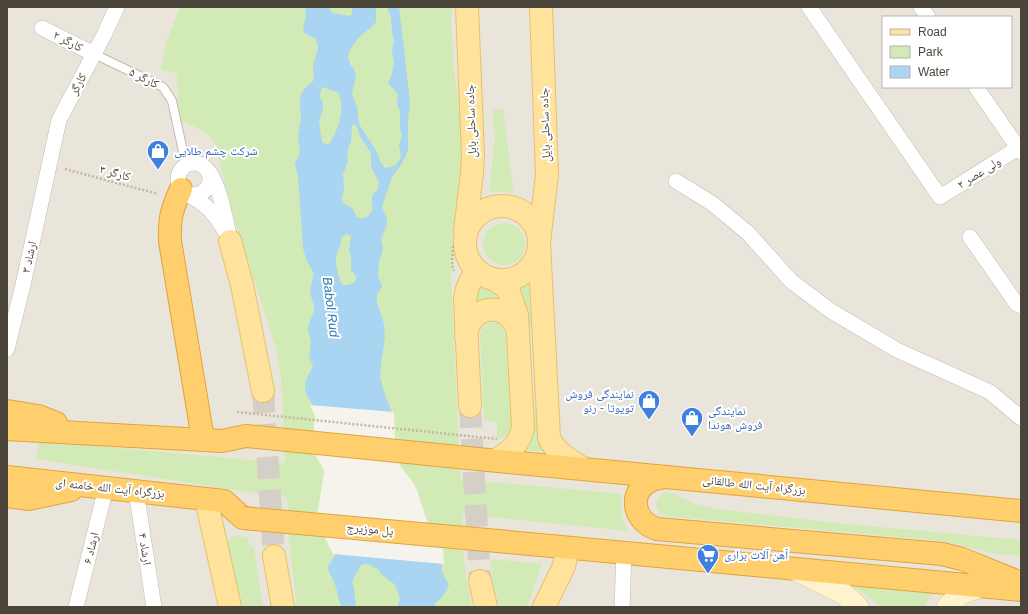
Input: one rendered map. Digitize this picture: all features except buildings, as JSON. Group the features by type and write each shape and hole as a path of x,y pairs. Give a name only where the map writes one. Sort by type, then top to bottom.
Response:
{"highway":[{"path":"181,194 172,210 169,225 171,255 212,440"},
{"path":"7,411 38,416 79,432"},
{"path":"7,429 212,440 246,436 491,460"},
{"name":"بزرگراه آیت الله طالقانی","path":"491,460 1021,511"},
{"name":"بزرگراه آیت الله خامنه ای","path":"7,477 214,500"},
{"path":"667,477 650,481 643,486 637,497 636,509 640,517 648,525 657,529 942,554 962,559 1021,583"},
{"path":"7,496 29,499 96,487"},
{"name":"پل موزیرج","path":"214,500 243,518 568,548"},
{"path":"568,548 1021,590"}],"main road":[{"name":"جاده ساحلی بابل","path":"459,240 473,160 467,7"},
{"name":"جاده ساحلی بایل","path":"539,242 547,175 541,7"},
{"path":"470,406 465,299 473,275 466,253 459,240 478,213 494,206 503,205 520,210 527,215 537,230 539,242 549,437 556,448 584,469"},
{"path":"230,241 242,285 264,391"},
{"path":"473,275 496,280 513,278 528,270 537,255 539,242"},
{"path":"491,460 506,455 512,450 522,434 523,427 517,315 512,300 504,286 496,280"},
{"path":"466,336 470,321 483,311 490,310 498,310 506,313 516,324 518,333"},
{"path":"214,500 230,607"},
{"path":"544,607 564,566 568,548"},
{"path":"274,556 282,607"},
{"path":"794,569 844,594 858,607"},
{"path":"480,581 486,607"},
{"path":"947,607 961,594 982,586"}],"street":[{"name":"کارگر","path":"49,164 58,120 94,54 117,7"},
{"name":"ولی عصر ۲","path":"809,7 940,197 1020,148"},
{"path":"921,7 927,16"},
{"name":"کارگر ۲","path":"42,28 94,54"},
{"path":"977,88 1020,148"},
{"path":"181,194 178,183 178,176 181,170 186,165 194,163 203,166 215,182 222,202 230,241"},
{"name":"ارشاد ۳","path":"7,349 23,285 49,164"},
{"path":"181,194 194,195 202,193 208,188 210,180 209,172"},
{"path":"676,181 713,204 742,228 791,281 831,311 897,350 990,392 1021,418"},
{"path":"181,194 205,204 212,211 230,241"},
{"path":"970,237 1016,303 1021,306"},
{"name":"ارشاد ۶","path":"76,607 96,487"},
{"name":"ارشاد ۴","path":"136,491 154,607"},
{"path":"622,607 624,553"}],"lane":[{"name":"کارگر ۵","path":"94,54 163,87 172,101 186,165"}],"path":[{"name":"کارگر ۳","path":"49,164 181,194"},
{"path":"459,240 452,265 454,272 473,275"},
{"path":"237,412 502,439"}],"shaded area":[{"path":"7,7 1021,7 1021,607 7,607"}],"green space":[{"path":"180,7 453,7 451,23 455,79 465,132 461,198 451,274 460,479 622,494 621,513 628,531 462,514 464,561 472,607 297,607 290,550 287,497 37,459 39,441 285,463 281,378 277,351 232,212 215,143 204,131 195,126 179,121 177,73 161,70 166,43"},
{"path":"503,109 514,194 498,191 489,192 495,137 492,110"},
{"path":"504,223 519,229 525,244 519,259 504,265 489,259 483,244 489,229"},
{"path":"480,279 490,283 507,308 471,308"},
{"path":"529,279 533,327 530,327 524,300 516,286"},
{"path":"489,323 499,324 505,332 512,428 505,438 500,439 497,439 497,422 484,421 480,336 482,328"},
{"path":"534,411 539,412 550,452 525,450 532,436"},
{"path":"664,493 672,493 695,504 716,509 836,523 1021,540 1021,556 991,553 943,541 665,516 658,511 656,505 658,498"},
{"path":"233,536 248,537 249,546 254,547 263,607 237,607 226,545 227,541"},
{"path":"491,559 542,564 529,602 525,607 500,607 494,596"},
{"path":"836,581 939,589 929,598 924,607 880,607 860,591"}],"water":[{"name":"Babol Rud","path":"305,7 328,7 333,13 350,16 352,14 352,7 376,7 376,22 359,37 350,50 348,57 356,76 352,94 357,107 359,124 377,152 381,163 385,168 395,166 401,157 399,145 402,135 400,128 400,111 397,104 398,94 388,83 392,74 394,62 392,51 394,41 391,17 387,7 399,7 410,102 408,151 401,165 392,177 382,207 387,219 387,225 381,238 383,249 379,262 378,276 382,286 377,295 377,302 384,324 385,338 380,377 392,413 395,459 442,561 442,572 449,585 443,596 435,603 435,607 397,607 400,599 393,583 382,575 378,569 367,564 363,564 360,566 352,582 356,607 342,607 335,583 328,570 328,566 335,554 326,476 315,410 305,391 306,380 313,366 309,356 311,341 308,330 309,323 315,309 310,293 314,274 306,259 303,248 298,176 295,164 300,152 298,136 301,117 300,97 304,89 314,80 313,66 318,48 316,39 304,33 303,27 306,16","holes":["323,87 339,93 341,100 340,119 336,131 330,143 327,145 322,142 319,120 323,110 323,103 320,97","354,124 357,127 360,136 371,153 371,167 379,182 378,189 372,197 372,211 368,216 362,219 357,217 352,208 343,203 342,200 344,188 343,174 348,162 347,152 351,141 352,126","347,234 351,236 349,250 351,257 351,270 357,277 352,284 348,285 343,285 339,276 336,261 336,256 344,235"]}],"pier":[{"path":"310,405 394,412 395,441 399,464 414,484 426,518 443,547 444,564 333,554 321,530 317,515 324,470 314,453 313,437 315,416"}],"tunnel":[{"path":"263,391 274,556"},
{"path":"470,406 480,581"}],"place":[{"name":"شرکت چشم طلایی","path":"158,170"},
{"name":"نمایندگی فروش تویوتا - رنو","path":"649,420"},
{"name":"نمایندگی فروش هوندا","path":"692,438"},
{"name":"آهن آلات براری","path":"708,574"}]}
